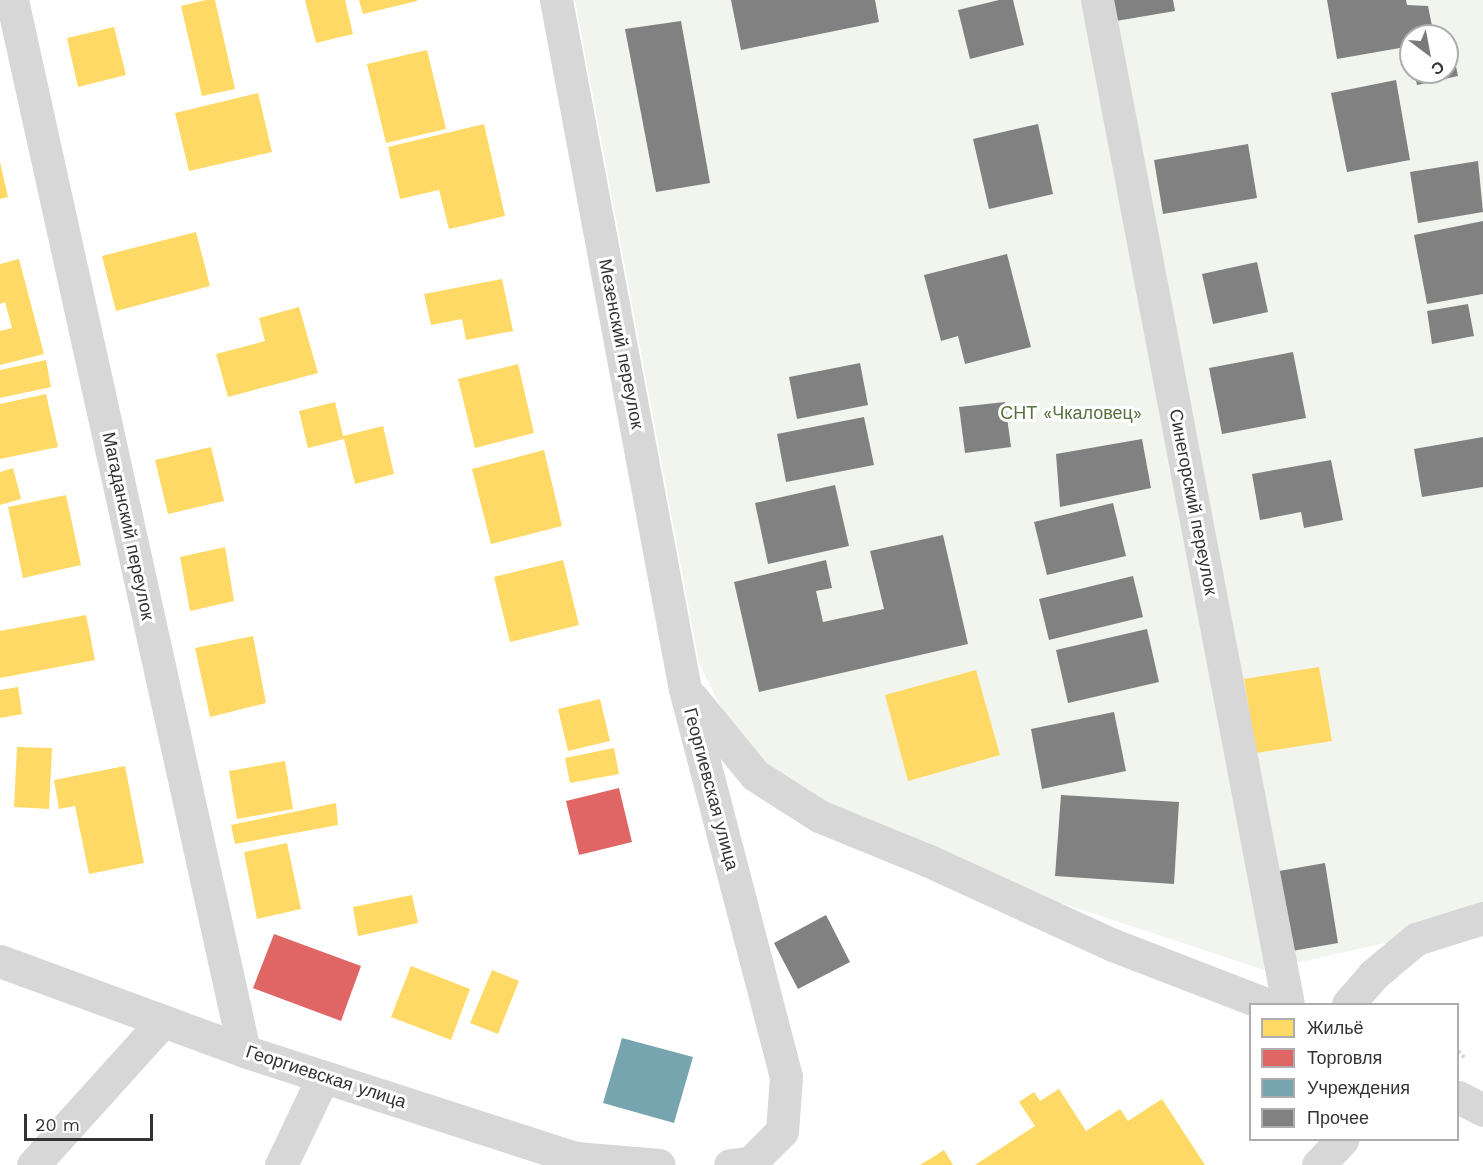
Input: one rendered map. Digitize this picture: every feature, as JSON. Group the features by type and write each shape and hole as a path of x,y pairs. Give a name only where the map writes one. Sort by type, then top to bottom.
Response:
{"street":[{"name":"Магаданский переулок","path":"12,0 244,1051"},
{"name":"Мезенский переулок","path":"556,0 685,689"},
{"name":"Синегорский переулок","path":"1097,0 1288,1003"},
{"name":"Георгиевская улица","path":"685,689 755,776 819,816 927,860 1113,945 1261,1003"},
{"name":"Георгиевская улица","path":"685,689 786,1077 782,1131 750,1163 730,1165"},
{"path":"1350,1003 1374,975 1416,939 1483,918"},
{"name":"Георгиевская улица","path":"0,961 244,1051 556,1158 658,1165"},
{"path":"33,1165 163,1021"},
{"path":"281,1165 323,1077"},
{"path":"1459,1098 1483,1110"},
{"path":"1318,1165 1341,1141"}],"green space":[{"name":"СНТ «Чкаловец»","path":"575,0 1483,0 1483,921 1264,970 811,820 747,759 699,663"}],"building: Жильё":[{"path":"215,0 235,89 202,96 181,6"},
{"path":"305,0 345,0 353,34 316,43"},
{"path":"359,0 417,0 417,1 363,14"},
{"path":"114,27 126,75 78,87 67,38"},
{"path":"427,50 446,129 386,143 367,64"},
{"path":"258,93 272,152 189,171 175,113"},
{"path":"484,124 505,216 449,229 439,190 400,199 388,147"},
{"path":"0,162 8,197 0,199"},
{"path":"196,232 210,286 116,311 102,256"},
{"path":"19,259 44,354 0,365 0,331 12,328 5,302 0,304 0,264"},
{"path":"502,279 513,331 466,340 462,319 431,325 424,294"},
{"path":"299,307 318,373 228,397 216,354 265,341 259,318"},
{"path":"46,360 51,387 0,398 0,370"},
{"path":"518,364 534,433 475,448 458,379"},
{"path":"46,394 58,447 0,459 0,404"},
{"path":"335,402 343,436 383,426 394,474 355,484 344,439 308,448 299,411"},
{"path":"211,447 224,501 168,514 155,460"},
{"path":"544,450 562,526 491,544 472,469"},
{"path":"13,468 21,499 0,505 0,472"},
{"path":"66,495 81,565 23,578 8,507"},
{"path":"225,547 234,601 190,611 180,557"},
{"path":"563,560 579,625 510,642 494,577"},
{"path":"86,615 95,660 0,678 0,631"},
{"path":"253,636 266,703 210,717 195,648"},
{"path":"1319,667 1332,741 1256,753 1244,679"},
{"path":"976,670 1000,755 908,781 885,695"},
{"path":"18,687 22,714 0,718 0,690"},
{"path":"600,699 610,741 568,751 558,709"},
{"path":"17,747 52,748 49,809 14,807"},
{"path":"614,748 619,774 570,783 565,758"},
{"path":"285,761 293,809 237,819 229,771"},
{"path":"125,766 144,863 89,874 75,806 59,809 54,780"},
{"path":"336,803 338,825 235,844 231,825"},
{"path":"287,843 301,909 257,919 244,852"},
{"path":"412,895 418,923 358,936 353,907"},
{"path":"411,966 470,989 451,1040 391,1017"},
{"path":"492,970 519,981 498,1034 470,1023"},
{"path":"1059,1089 1086,1131 1120,1109 1128,1121 1162,1099 1205,1165 975,1165 1035,1126 1019,1102 1034,1092 1040,1101"},
{"path":"944,1150 953,1165 920,1165"}],"building: Торговля":[{"path":"619,788 632,842 579,855 566,801"},
{"path":"274,934 361,966 341,1021 253,988"}],"building: Учреждения":[{"path":"622,1038 693,1057 674,1123 603,1103"}],"building: Прочее":[{"path":"731,0 875,0 879,22 741,50"},
{"path":"999,0 1013,0 1024,45 970,59 958,10"},
{"path":"1112,0 1173,0 1175,11 1116,21"},
{"path":"1327,0 1406,0 1407,5 1428,6 1432,24 1399,24 1399,48 1337,59"},
{"path":"681,21 710,183 656,192 625,29"},
{"path":"1396,80 1410,160 1347,172 1331,93"},
{"path":"1038,124 1053,194 989,209 973,139"},
{"path":"1248,144 1257,198 1163,214 1154,160"},
{"path":"1478,161 1483,212 1418,223 1410,172"},
{"path":"1483,221 1483,294 1427,304 1414,235"},
{"path":"1007,254 1031,347 965,364 958,336 941,341 924,275"},
{"path":"1257,262 1268,312 1213,324 1202,274"},
{"path":"1468,304 1474,336 1432,344 1427,311"},
{"path":"1293,352 1306,418 1222,434 1209,368"},
{"path":"860,363 868,405 797,419 789,377"},
{"path":"1005,402 1011,447 965,453 959,407"},
{"path":"864,417 874,465 786,482 777,434"},
{"path":"1483,437 1483,487 1422,497 1414,449"},
{"path":"1142,439 1151,488 1060,507 1056,454"},
{"path":"1331,460 1343,520 1304,528 1301,512 1260,520 1252,474"},
{"path":"835,485 849,546 768,564 755,503"},
{"path":"1113,503 1126,556 1047,575 1034,522"},
{"path":"943,535 968,644 759,692 734,582 826,560 832,588 816,591 823,622 884,609 870,551"},
{"path":"1133,576 1143,617 1049,640 1039,599"},
{"path":"1147,629 1159,682 1068,703 1056,650"},
{"path":"1114,712 1126,771 1042,789 1031,729"},
{"path":"1061,795 1179,802 1174,884 1055,876"},
{"path":"1325,863 1338,943 1292,951 1279,871"},
{"path":"826,915 850,962 798,989 774,943"}]}
